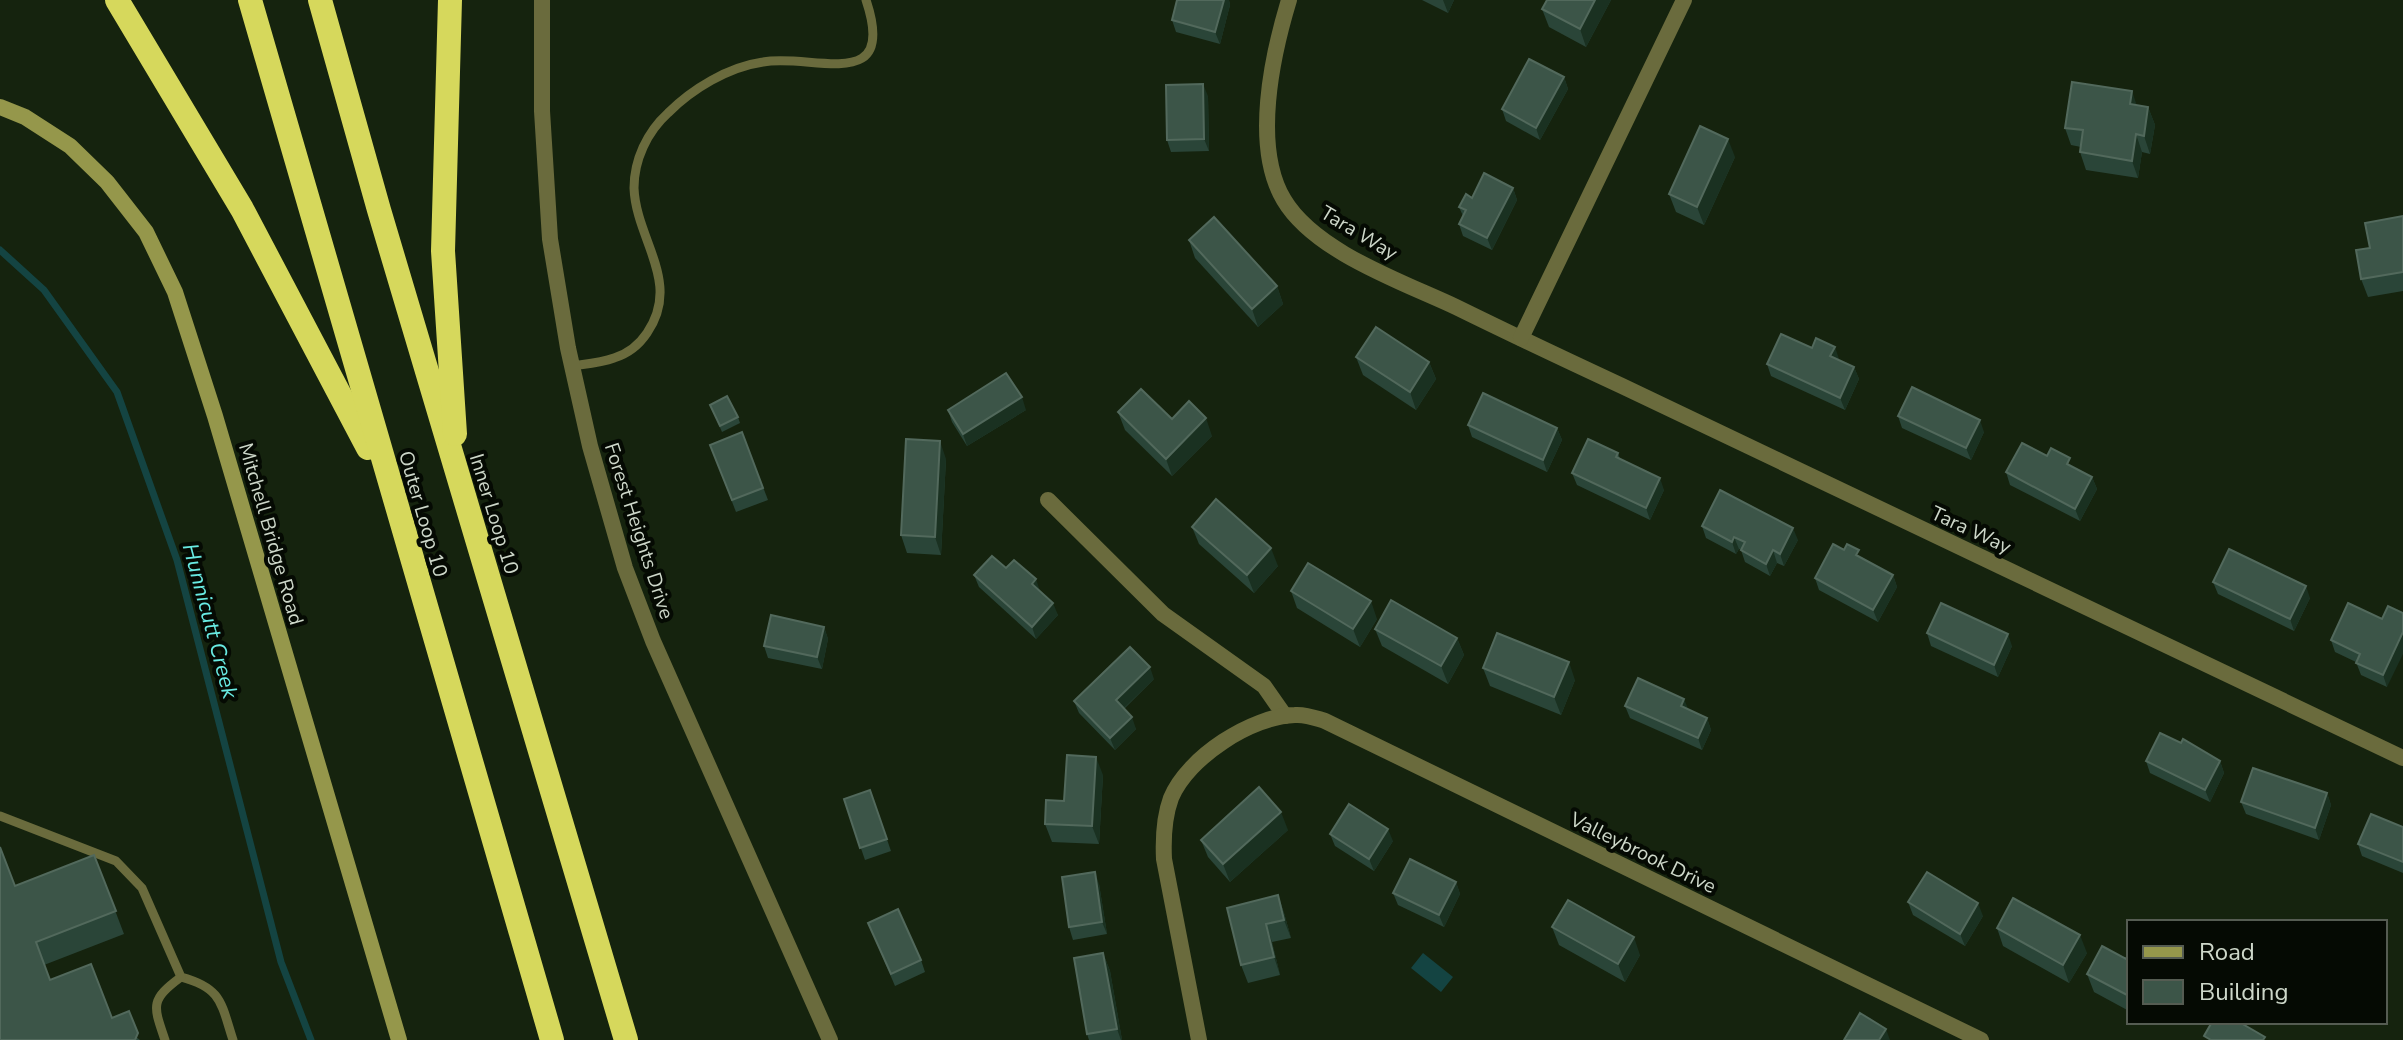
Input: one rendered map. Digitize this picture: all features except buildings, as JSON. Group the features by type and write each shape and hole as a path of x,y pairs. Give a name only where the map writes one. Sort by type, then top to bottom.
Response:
{"highway":[{"path":"117,0 242,209 392,494"},
{"name":"Outer Loop 10","path":"250,0 552,1040"},
{"name":"Inner Loop 10","path":"320,0 626,1040"},
{"path":"450,0 443,251 459,480"}],"street":[{"name":"Forest Heights Drive","path":"542,0 542,111 548,212 572,366 590,446 625,568 653,641 830,1040"},
{"name":"Tara Way","path":"1289,0 1273,67 1268,146 1273,176 1284,200 1299,220 1322,239 1352,257 2403,758"},
{"path":"1521,338 1684,0"},
{"name":"Mitchell Bridge Road","path":"0,107 25,117 70,146 107,182 146,232 175,292 220,431 399,1040"},
{"path":"1048,500 1163,614 1264,686 1285,716"},
{"name":"Valleybrook Drive","path":"1199,1040 1164,859 1163,837 1170,800 1186,771 1200,757 1227,739 1285,716 1309,716 1325,721 1962,1036 1981,1040"}],"lane":[{"path":"572,366 612,359 629,352 643,339 657,314 661,285 634,189 639,156 655,126 682,100 706,84 749,64 774,60 849,64 860,60 872,44 874,35 866,0"},
{"path":"0,816 116,861 142,888 181,977"},
{"path":"165,1040 154,1010 156,1001 162,991 181,977"},
{"path":"181,977 203,983 213,991 222,1004 233,1040"}],"water":[{"path":"1423,953 1453,977 1441,992 1411,968"}],"waterway":[{"name":"Hunnicutt Creek","path":"0,250 44,290 117,392 177,560 281,962 311,1040"}]}
